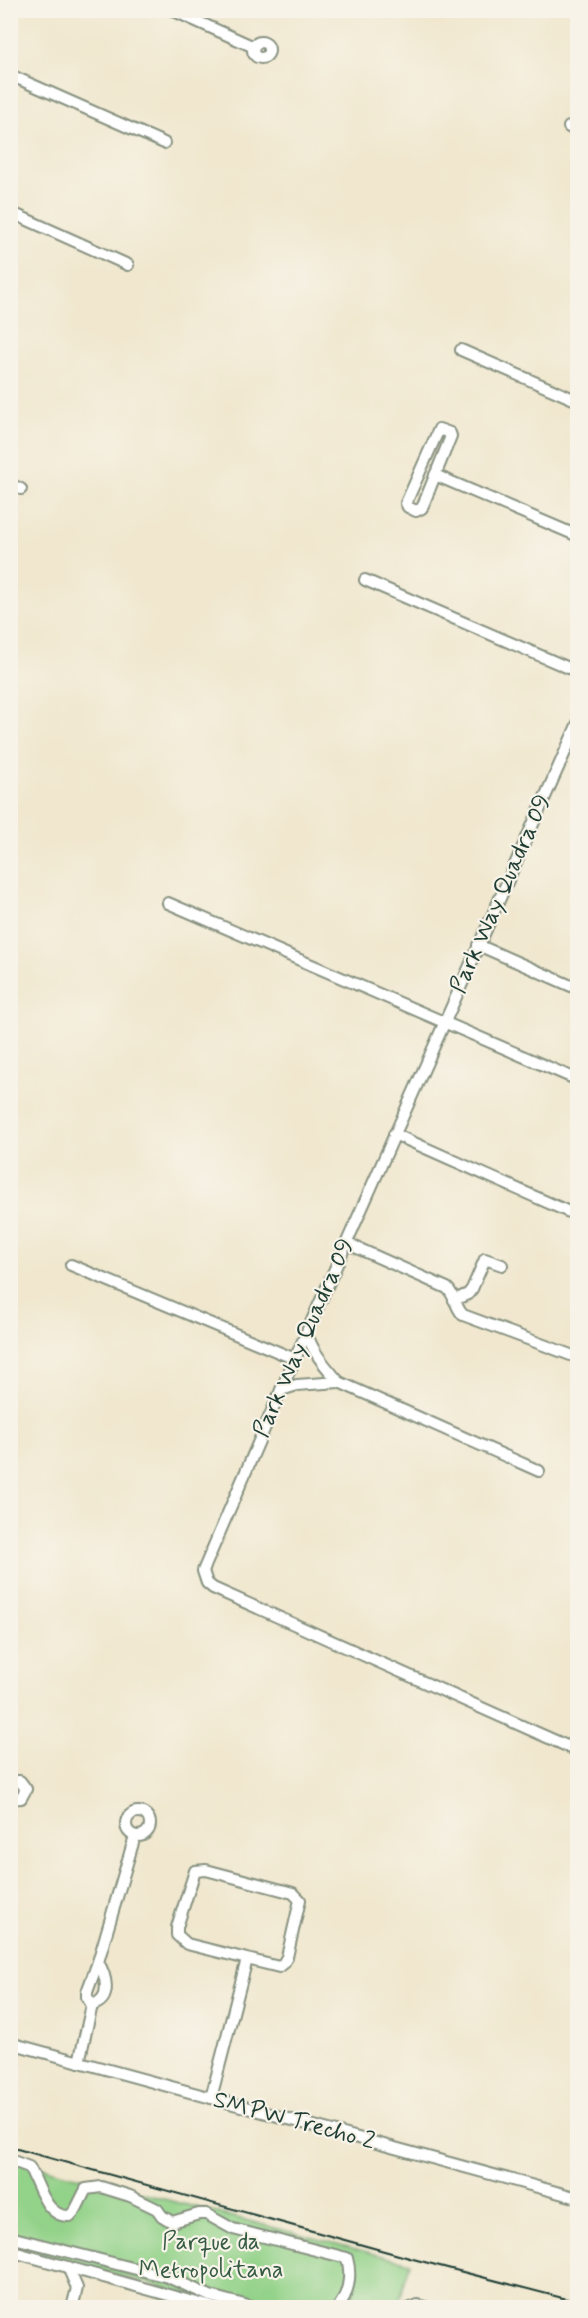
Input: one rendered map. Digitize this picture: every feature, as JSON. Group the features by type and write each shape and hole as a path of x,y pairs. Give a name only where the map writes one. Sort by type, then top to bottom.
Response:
{"street":[{"path":"172,10 254,47"},
{"path":"10,75 164,143"},
{"path":"10,212 128,265"},
{"path":"461,350 578,400"},
{"path":"441,428 450,432 451,436 435,475 420,510 416,511 408,507 406,503 441,428"},
{"path":"435,475 578,536"},
{"path":"365,580 578,672"},
{"name":"Park Way Quadra 09","path":"578,723 204,1567 207,1583 213,1588 578,1751"},
{"path":"168,903 578,1080"},
{"path":"478,945 578,989"},
{"path":"394,1134 578,1216"},
{"path":"346,1243 439,1283 451,1291 463,1315 576,1357"},
{"path":"454,1300 468,1294 485,1259 502,1265"},
{"path":"71,1265 295,1359"},
{"path":"307,1333 324,1365 339,1382 538,1471"},
{"path":"316,1383 324,1365"},
{"path":"281,1390 289,1386 339,1382"},
{"path":"10,1781 20,1781 26,1789 21,1798 11,1803"},
{"path":"79,2062 92,2005 87,1992 135,1836"},
{"path":"206,1870 298,1896 300,1906 287,1957 283,1964 272,1966 248,1959 187,1944 177,1935 177,1927 195,1871 206,1870"},
{"path":"211,2098 248,1959"},
{"path":"92,2005 100,2003 107,1980 98,1962"},
{"name":"SMPW Trecho 2","path":"10,2043 578,2198"},
{"path":"10,2160 29,2167 40,2193 56,2212 63,2216 70,2216 76,2209 86,2189 101,2187 152,2206 172,2222 206,2214 233,2229 346,2258 350,2272 349,2285 338,2307"},
{"path":"10,2237 168,2277 210,2295 256,2307"},
{"path":"10,2251 215,2307"},
{"path":"68,2267 77,2288 72,2307"},
{"path":"77,2288 100,2276"},
{"path":"410,2307 430,2307"}],"green space":[{"name":"Parque da Metropolitana","path":"10,2159 410,2263 398,2307 237,2307 11,2246"}],"railway":[{"path":"10,2147 413,2259 578,2302"}]}
